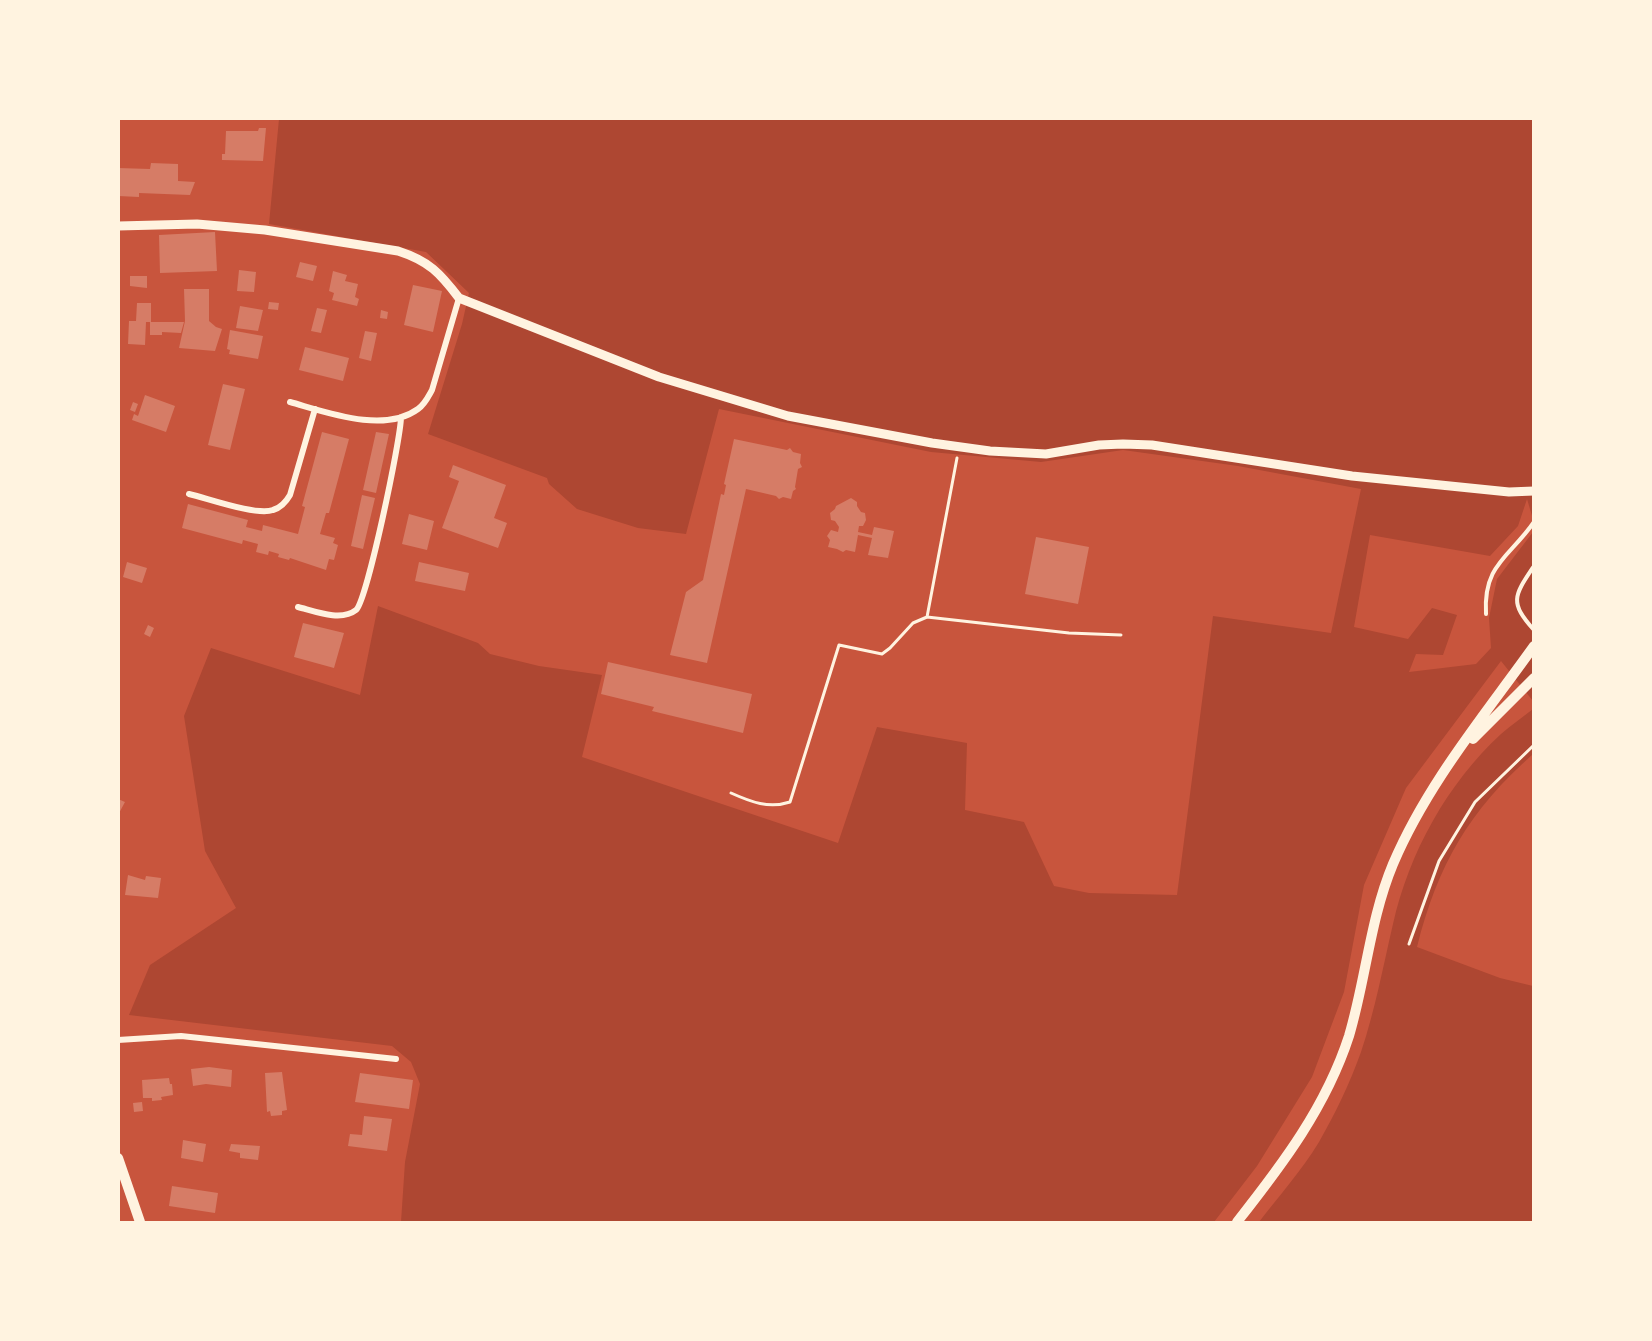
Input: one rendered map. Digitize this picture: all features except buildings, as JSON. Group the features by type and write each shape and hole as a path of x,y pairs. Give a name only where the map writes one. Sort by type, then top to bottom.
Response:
{"main road":[{"path":"1237,1222 1294,1147 1331,1080 1350,1030 1374,921 1388,877 1412,824 1452,760 1533,646"},
{"path":"1452,760 1533,678"},
{"path":"118,1158 140,1222"}],"street":[{"path":"118,226 196,224 265,230 398,251 416,256 440,273 459,298 659,377 788,416 990,451 1046,454 1099,445 1152,445 1352,476 1509,492 1533,491"},
{"path":"290,402 360,420 400,417 418,410 432,390 459,298"},
{"path":"189,494 259,511 273,510 283,504 290,495 315,409"},
{"path":"298,607 339,615 350,613 359,606 371,566 395,456 400,417"},
{"path":"118,1040 191,1037 396,1059"}],"lane":[{"path":"1486,614 1485,591 1494,571 1533,522"},
{"path":"1533,566 1518,593 1517,601 1517,609 1533,630"}],"path":[{"path":"927,617 959,447"},
{"path":"731,793 754,803 780,806 790,802 839,645 882,654 913,623 927,617 1070,633 1121,635"},
{"path":"1409,944 1438,861 1475,802 1533,745"}],"shaded area":[{"path":"279,119 1533,119 1533,519 1527,499 1518,526 1490,556 1370,535 1354,627 1408,639 1432,608 1457,615 1443,655 1416,654 1409,672 1476,664 1491,648 1489,618 1497,579 1533,532 1533,701 1501,661 1406,788 1364,885 1344,992 1312,1077 1257,1166 1214,1222 401,1222 405,1162 420,1084 411,1062 392,1046 129,1015 150,965 236,908 205,851 184,716 211,648 360,695 378,606 478,643 490,654 539,666 602,675 582,757 838,843 877,727 967,743 965,810 1024,822 1054,886 1089,893 1177,895 1213,616 1331,633 1361,489 1238,466 1123,450 1041,462 931,452 719,409 686,534 638,528 577,509 549,484 547,478 428,434 462,324 469,293 426,252 269,224"},
{"path":"1533,709 1533,754 1491,797 1459,841 1435,890 1417,947 1500,978 1533,986 1533,1222 1259,1222 1319,1142 1347,1087 1361,1052 1379,988 1400,898 1409,871 1433,821 1447,797 1482,754 1505,731"}]}
